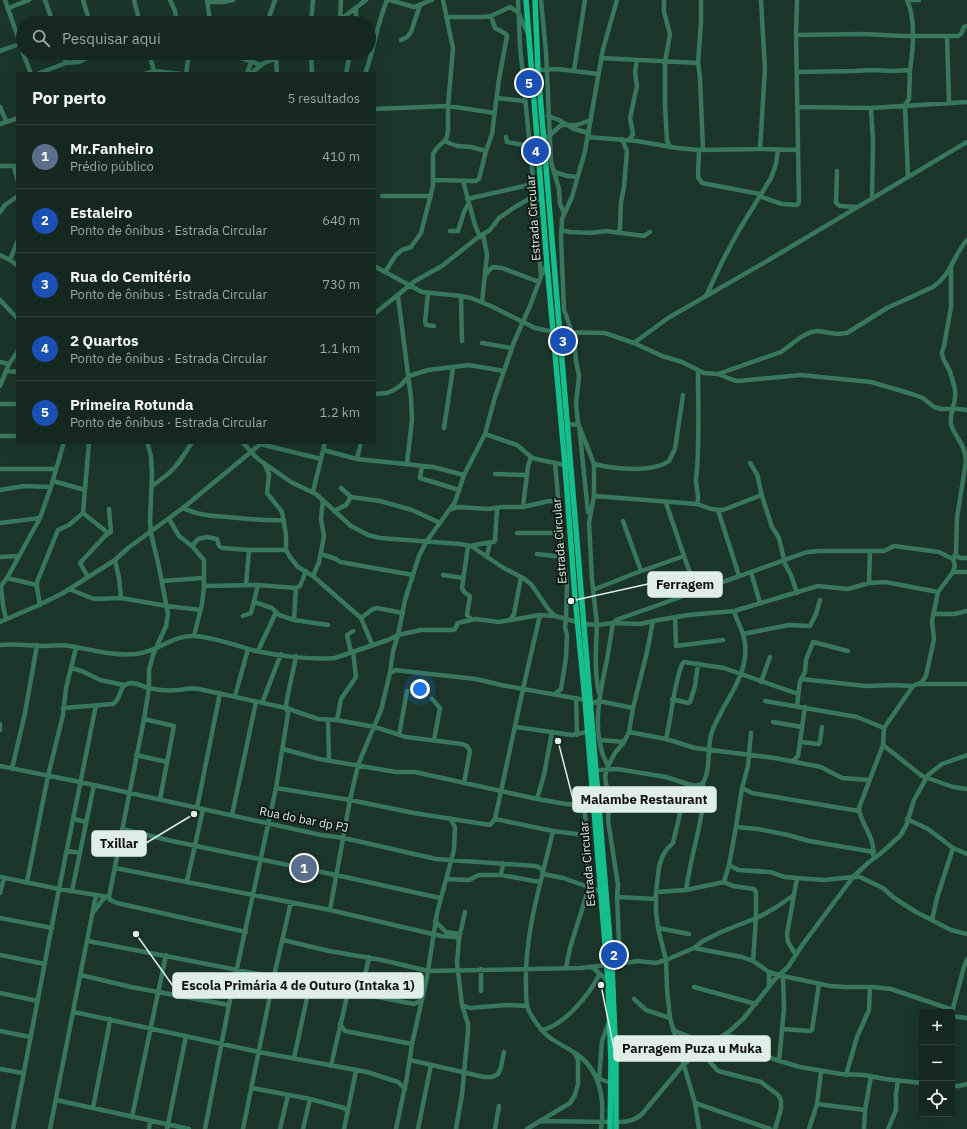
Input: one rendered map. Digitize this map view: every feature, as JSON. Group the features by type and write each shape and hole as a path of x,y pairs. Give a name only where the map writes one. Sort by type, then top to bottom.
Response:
{"main road":[{"name":"Estrada Circular","path":"526,0 547,264 568,424 595,770 616,1061 613,1122 610,1129"},
{"name":"Estrada Circular","path":"535,0 538,70 547,138 565,465 577,622 585,700 600,891 609,965 608,981 611,1083 613,1122 616,1129"}],"street":[{"path":"5,0 16,31"},
{"path":"9,8 29,0"},
{"path":"45,0 51,16"},
{"path":"83,0 88,16"},
{"path":"138,16 134,2 139,0"},
{"path":"170,0 176,16"},
{"path":"209,16 208,1 223,2 233,0"},
{"path":"269,16 275,0"},
{"path":"312,16 313,0"},
{"path":"340,16 341,0"},
{"path":"344,16 366,0"},
{"path":"376,34 387,0"},
{"path":"390,0 412,7 432,0"},
{"path":"385,272 396,255 402,250 411,247 421,233 431,196 433,180 433,154 436,148 444,142 447,137 453,48 443,0"},
{"path":"518,0 520,46 541,276"},
{"path":"542,0 548,116 547,138 551,162 559,189 560,204 564,213"},
{"path":"574,70 585,0"},
{"path":"608,767 602,753 600,740 599,699 596,677 597,624 593,590 589,523 576,404 579,376 574,338 564,310 561,230 562,219 572,197 578,177 591,120 601,58 617,0"},
{"path":"664,0 664,12 670,34 665,62 665,106 667,140 670,147"},
{"path":"701,0 698,63 700,77 701,150 698,177 702,183 760,195 782,204 797,205 799,202 797,150 799,137 796,34 797,0"},
{"path":"760,149 765,69 761,0"},
{"path":"908,177 905,106 910,99 910,70 913,35 911,14 907,0 920,0"},
{"path":"401,40 407,37 411,32 420,5"},
{"path":"446,17 476,18 491,16 510,7 518,12 528,36"},
{"path":"356,8 356,16"},
{"path":"433,180 478,180 492,134 507,36 495,28 491,16"},
{"path":"796,34 958,36 961,34 964,27 967,26"},
{"path":"947,36 949,102"},
{"path":"0,50 16,45"},
{"path":"601,58 698,63"},
{"path":"26,60 30,72"},
{"path":"65,60 66,64"},
{"path":"43,72 83,60"},
{"path":"151,60 154,71 163,72"},
{"path":"186,72 187,60"},
{"path":"249,60 261,65"},
{"path":"251,72 272,60"},
{"path":"276,60 277,72"},
{"path":"311,60 312,72"},
{"path":"346,72 349,60"},
{"path":"366,72 369,60"},
{"path":"629,140 633,134 630,118 636,86 635,72 637,60"},
{"path":"249,72 252,61"},
{"path":"538,70 574,70 598,74"},
{"path":"797,72 910,70"},
{"path":"497,98 525,101"},
{"path":"910,99 915,105"},
{"path":"798,107 871,108 967,102"},
{"path":"376,109 448,106 495,113"},
{"path":"0,107 6,122"},
{"path":"871,108 873,141 872,198"},
{"path":"548,116 588,135 670,147 701,150 797,150"},
{"path":"0,124 16,119"},
{"path":"547,138 560,126 576,125 591,120"},
{"path":"506,137 507,142 530,146"},
{"path":"618,233 620,228 621,202 624,187 627,151 622,139"},
{"path":"662,145 667,140"},
{"path":"444,142 486,151"},
{"path":"634,343 668,318 768,261 967,142"},
{"path":"706,296 723,260 771,178 776,164 778,150"},
{"path":"0,166 16,166"},
{"path":"836,171 836,203 840,206 856,207"},
{"path":"554,172 578,177"},
{"path":"463,181 468,200 487,252 482,302"},
{"path":"468,200 533,184"},
{"path":"382,196 431,196"},
{"path":"0,212 5,205 16,197"},
{"path":"376,312 415,281 442,266 490,230 499,218 515,207 524,201 534,199 542,200"},
{"path":"450,231 458,231 468,200"},
{"path":"561,230 591,233 601,231 644,236 650,232"},
{"path":"376,267 409,286 428,293 461,296 482,302 535,328 557,332 599,332 617,336 662,356 682,362 698,371 708,374 718,374 781,352 801,337 811,332 818,331 837,334 847,332 887,308 933,287 944,278 967,240"},
{"path":"10,260 16,245"},
{"path":"0,255 16,264"},
{"path":"486,263 493,267 502,268 539,282"},
{"path":"457,505 458,490 485,434 495,396 512,348 547,264"},
{"path":"485,278 488,271 493,267"},
{"path":"920,684 926,676 932,653 934,639 932,621 938,592 953,572 955,566 954,557 957,518 966,461 966,454 952,425 951,419 955,393 952,379 942,352 951,307 951,267"},
{"path":"402,282 402,291"},
{"path":"428,293 424,322 426,325 434,326"},
{"path":"398,296 409,376 412,420 407,464"},
{"path":"461,296 462,341"},
{"path":"0,300 16,317"},
{"path":"482,343 512,348"},
{"path":"0,386 9,364 16,354"},
{"path":"0,362 9,364"},
{"path":"376,394 387,393 394,390 409,376 419,372 472,365 504,371"},
{"path":"444,428 453,368"},
{"path":"6,371 16,372"},
{"path":"696,504 698,499 696,482 699,442 698,371"},
{"path":"718,374 738,381 801,376 871,382 923,398 934,407 941,409 967,410"},
{"path":"400,385 410,387"},
{"path":"594,464 635,469 657,466 669,461 675,449 683,395"},
{"path":"0,404 16,404"},
{"path":"568,424 579,425"},
{"path":"579,425 594,464 594,496 589,523"},
{"path":"485,434 517,445 531,457 565,465"},
{"path":"0,436 16,436"},
{"path":"6,619 0,590 2,583 7,578 40,518 53,481 63,444"},
{"path":"40,604 37,585 41,570 58,530 69,525 83,513 89,444"},
{"path":"93,913 107,897 115,868 144,719 149,688 149,670 166,626 167,606 151,533 152,465 148,444"},
{"path":"152,486 163,479 178,465 191,444"},
{"path":"244,444 258,459 291,482 313,492 351,526 368,536 469,546 494,542 496,541 497,508"},
{"path":"0,622 69,589 115,560 128,548 151,533 183,508 261,444"},
{"path":"266,444 321,459"},
{"path":"313,492 324,444"},
{"path":"357,459 361,444"},
{"path":"323,450 357,459 433,467 464,475"},
{"path":"245,456 258,459"},
{"path":"522,507 526,475 531,457"},
{"path":"750,462 757,474 772,527 779,538 784,560 797,593"},
{"path":"264,463 269,474 267,493 282,512 286,535 286,550 298,567 313,576 361,618 372,644"},
{"path":"554,463 558,502 559,533 562,544 567,584 565,626 567,635 567,653 561,689 565,696"},
{"path":"422,466 420,478 458,490"},
{"path":"0,469 56,469"},
{"path":"269,474 274,470"},
{"path":"495,474 526,475"},
{"path":"53,481 85,490"},
{"path":"0,490 24,486 51,487"},
{"path":"341,488 351,497 380,501 412,510 440,523"},
{"path":"594,496 666,503 696,504 718,510 723,510 762,496"},
{"path":"334,511 346,505 351,497"},
{"path":"313,576 321,554 324,536 321,519 323,500"},
{"path":"330,910 350,800 358,765 381,710 390,673 394,645 398,635 406,596 426,542 451,509 457,505 488,509 522,507 549,501 558,502"},
{"path":"666,503 696,591"},
{"path":"183,508 203,515 259,520 284,520"},
{"path":"88,577 80,563 108,533 111,532 109,509"},
{"path":"718,510 739,576"},
{"path":"83,513 108,533"},
{"path":"0,523 40,518"},
{"path":"169,519 179,536 192,546 204,560 204,586 194,636"},
{"path":"623,521 641,571"},
{"path":"517,533 559,533"},
{"path":"192,546 198,539 207,537 217,539 219,546 222,548 286,550"},
{"path":"419,541 422,550"},
{"path":"487,556 490,542"},
{"path":"469,546 531,584 555,616"},
{"path":"466,621 470,596 462,590 469,546"},
{"path":"599,699 613,623 620,618 807,552 884,551 894,546 939,552 954,557 967,558"},
{"path":"246,585 249,550"},
{"path":"869,583 870,550"},
{"path":"321,554 336,559 340,562 413,575"},
{"path":"536,554 563,557"},
{"path":"0,557 19,556"},
{"path":"593,590 684,556"},
{"path":"115,560 119,574 120,598"},
{"path":"204,586 258,585 296,588 300,586 306,571"},
{"path":"751,572 760,603"},
{"path":"953,572 967,572"},
{"path":"443,575 463,578"},
{"path":"510,620 514,614 521,577"},
{"path":"7,578 37,585"},
{"path":"162,580 203,578"},
{"path":"584,624 640,624 675,617 734,611 818,586 848,589 869,583 894,583 938,592"},
{"path":"243,616 251,613 258,585"},
{"path":"294,620 296,588"},
{"path":"69,589 88,598 94,599 120,598 200,610"},
{"path":"743,634 789,625 810,626 816,614 820,600"},
{"path":"254,602 272,608 279,615 294,620 328,625"},
{"path":"361,618 377,608 403,614"},
{"path":"686,890 699,827 704,790 703,783 706,776 711,736 716,721 742,675 744,653 743,634 734,611"},
{"path":"934,614 967,611"},
{"path":"258,651 276,612"},
{"path":"467,614 472,620"},
{"path":"0,645 64,645 100,652 136,654 149,652 171,641 194,636 209,638 258,651 314,658 335,658 372,644 388,640 398,635 421,630 453,630 458,622 472,620 499,622 540,615 555,616 577,622"},
{"path":"276,788 350,800 451,820 490,825 495,819 540,615"},
{"path":"675,617 676,646 723,640"},
{"path":"620,964 617,897 618,879 614,867 608,820 609,804 605,776 615,753 624,742 629,732 633,708 647,652 652,621"},
{"path":"337,720 341,699 356,677 352,651 346,637 354,631"},
{"path":"388,640 394,645"},
{"path":"797,706 801,678 806,672 806,660 813,642 848,652"},
{"path":"12,769 25,713 37,645"},
{"path":"27,882 48,776 63,715 66,688 76,648"},
{"path":"235,696 248,649"},
{"path":"262,703 282,654"},
{"path":"205,1129 229,1005 276,788 288,714 286,708 296,656"},
{"path":"761,682 770,657"},
{"path":"666,739 671,716 672,699 682,664 684,662 717,666 798,694"},
{"path":"672,699 688,704 690,702 695,686 698,664"},
{"path":"391,666 396,670 470,678 585,700"},
{"path":"71,668 82,671 100,680 122,686 128,683 134,683 149,688 179,690 190,688 235,696 286,708 318,719 337,720 375,726 399,735 462,744 469,748 470,755 464,783"},
{"path":"390,673 396,670"},
{"path":"801,678 866,686 967,684"},
{"path":"63,708 114,704 118,701 122,686"},
{"path":"872,859 874,852 870,834 859,811 883,745 884,728 913,686"},
{"path":"555,694 561,689"},
{"path":"399,735 407,691"},
{"path":"197,808 220,694"},
{"path":"576,698 576,735"},
{"path":"432,699 440,708 434,740"},
{"path":"590,704 599,699 633,708"},
{"path":"765,701 857,717 884,728"},
{"path":"232,815 256,702"},
{"path":"13,1129 96,705"},
{"path":"789,761 794,760 798,756 805,707"},
{"path":"144,719 174,726 160,800"},
{"path":"328,720 329,760"},
{"path":"773,722 802,727"},
{"path":"0,724 0,730"},
{"path":"516,727 576,735 587,732"},
{"path":"800,742 819,744 822,727"},
{"path":"537,799 545,770 552,732"},
{"path":"629,732 666,739 686,746 789,761 821,768 842,778 869,780"},
{"path":"724,882 729,865 736,827 739,797 748,766 751,733"},
{"path":"600,740 624,742"},
{"path":"883,745 922,776 953,787 967,789"},
{"path":"283,749 329,760 396,772 415,772 537,799 566,804 593,806"},
{"path":"136,755 167,762"},
{"path":"539,1121 629,1122 642,1114 683,1065 709,1045 724,1036 744,1018 769,986 781,976 788,967 853,877 900,836 906,826 914,800 926,778 936,767 967,755"},
{"path":"595,770 608,767 653,774 676,779 687,784 699,786 703,783"},
{"name":"Rua do bar dp PJ","path":"0,768 12,769 129,792 197,808 436,858 536,866 542,869 544,874 563,878 600,891"},
{"path":"687,784 673,843 662,857 659,867 656,899 658,928 666,960 667,989 672,1030 694,1103 699,1129"},
{"path":"72,891 94,785"},
{"path":"742,788 752,793"},
{"path":"739,797 744,794 752,793 859,811"},
{"path":"566,968 572,940 591,888 587,872 587,862 589,857 584,805"},
{"path":"187,881 203,809"},
{"path":"74,819 86,822"},
{"path":"495,819 553,831 586,835"},
{"path":"907,819 928,829 953,848 967,854"},
{"path":"451,820 455,827"},
{"path":"396,1129 405,1089 412,1044 432,953 435,921 440,898 452,859 455,841 455,827 458,821"},
{"path":"736,827 758,829 809,841 874,852"},
{"path":"122,829 440,898"},
{"path":"553,831 531,925 525,969 527,1006 546,1036 554,1042 575,1052 584,1060 598,1078 611,1083"},
{"path":"932,920 953,848"},
{"path":"67,851 80,853"},
{"path":"501,875 503,863"},
{"path":"729,865 738,870 770,872 785,877 824,880 853,877 867,880 883,888 902,903 932,920 951,930 967,934"},
{"path":"115,868 330,910 433,933 440,936 460,937"},
{"path":"446,879 469,880 479,875 501,875 540,882"},
{"path":"0,893 2,877 107,897 117,903 246,932"},
{"path":"796,956 788,942 788,934 797,878"},
{"path":"656,892 686,890 724,882 733,886 754,889 756,892 756,918 753,961"},
{"path":"50,1129 96,895"},
{"path":"283,940 329,951 369,957 428,971 592,967 638,961 656,963 694,948 706,939 756,918 776,908 794,895"},
{"path":"617,897 656,899"},
{"path":"243,1129 274,976 291,902"},
{"path":"456,1129 468,1031 468,1024 462,1005 457,970 460,937 465,912"},
{"path":"0,918 52,928"},
{"path":"435,921 446,932 460,937"},
{"path":"658,928 689,934"},
{"path":"88,941 414,1004 422,1000"},
{"path":"694,948 742,957 753,961 769,972 781,976 845,988 870,987 891,989 946,1009"},
{"path":"0,955 45,964"},
{"path":"132,1117 166,955"},
{"path":"362,994 369,957"},
{"path":"953,1009 967,959"},
{"path":"592,967 599,975 608,981"},
{"path":"481,969 481,991"},
{"path":"769,972 769,986"},
{"path":"81,975 158,992 229,1005"},
{"path":"541,1030 547,1029 568,1016 594,986 599,975"},
{"path":"779,1061 784,1009 781,976"},
{"path":"294,1058 310,984"},
{"path":"782,1029 812,1030 819,984"},
{"path":"694,987 756,1004"},
{"path":"846,1074 857,1037 869,1010 870,987"},
{"path":"331,1066 348,992"},
{"path":"0,993 38,1001"},
{"path":"634,999 646,1010 670,1018"},
{"path":"414,1004 420,1011"},
{"path":"462,1005 470,1008 527,1006"},
{"path":"464,1014 470,1008"},
{"path":"74,1012 259,1052 367,1072 398,1082 405,1089"},
{"path":"955,1016 967,1018"},
{"path":"93,1108 110,1019"},
{"path":"109,1026 116,1020"},
{"path":"601,1129 602,1096 598,1078 602,1041 609,1021"},
{"path":"340,1024 345,1030 412,1044"},
{"path":"338,1034 345,1030"},
{"path":"672,1030 709,1045"},
{"path":"731,1030 736,1037 779,1061 821,1072 919,1082"},
{"path":"0,1031 30,1037"},
{"path":"168,1127 186,1036"},
{"path":"724,1036 736,1037"},
{"path":"410,1060 484,1077 496,1076 501,1067 504,1052"},
{"path":"527,1129 570,1103 575,1095 578,1084 578,1060 575,1052"},
{"path":"701,1052 718,1072 761,1082 778,1095 781,1100 781,1109 775,1129"},
{"path":"773,1059 779,1054"},
{"path":"418,1129 432,1065"},
{"path":"0,1069 23,1073"},
{"path":"344,1129 346,1110 349,1105 356,1071"},
{"path":"810,1129 817,1104 821,1072"},
{"path":"864,1129 871,1076"},
{"path":"398,1082 407,1077"},
{"path":"888,1129 896,1110 898,1080"},
{"path":"955,1086 967,1084"},
{"path":"252,1088 310,1099 346,1110"},
{"path":"280,1129 288,1095"},
{"path":"303,1129 310,1099"},
{"path":"56,1100 150,1121 168,1127 189,1129"},
{"path":"694,1103 770,1129"},
{"path":"817,1104 866,1110"},
{"path":"495,1129 499,1106"},
{"path":"149,1129 150,1121"}],"place":[{"name":"Primeira Rotunda","path":"529,83"},
{"name":"2 Quartos","path":"536,151"},
{"name":"Rua do Cemitério","path":"563,341"},
{"name":"Ferragem","path":"571,601"},
{"name":"Malambe Restaurant","path":"558,741"},
{"name":"Txillar","path":"194,814"},
{"name":"Mr.Fanheiro","path":"304,868"},
{"name":"Escola Primária 4 de Outuro (Intaka 1)","path":"136,934"},
{"name":"Estaleiro","path":"614,955"},
{"name":"Parragem Puza u Muka","path":"601,985"}]}
